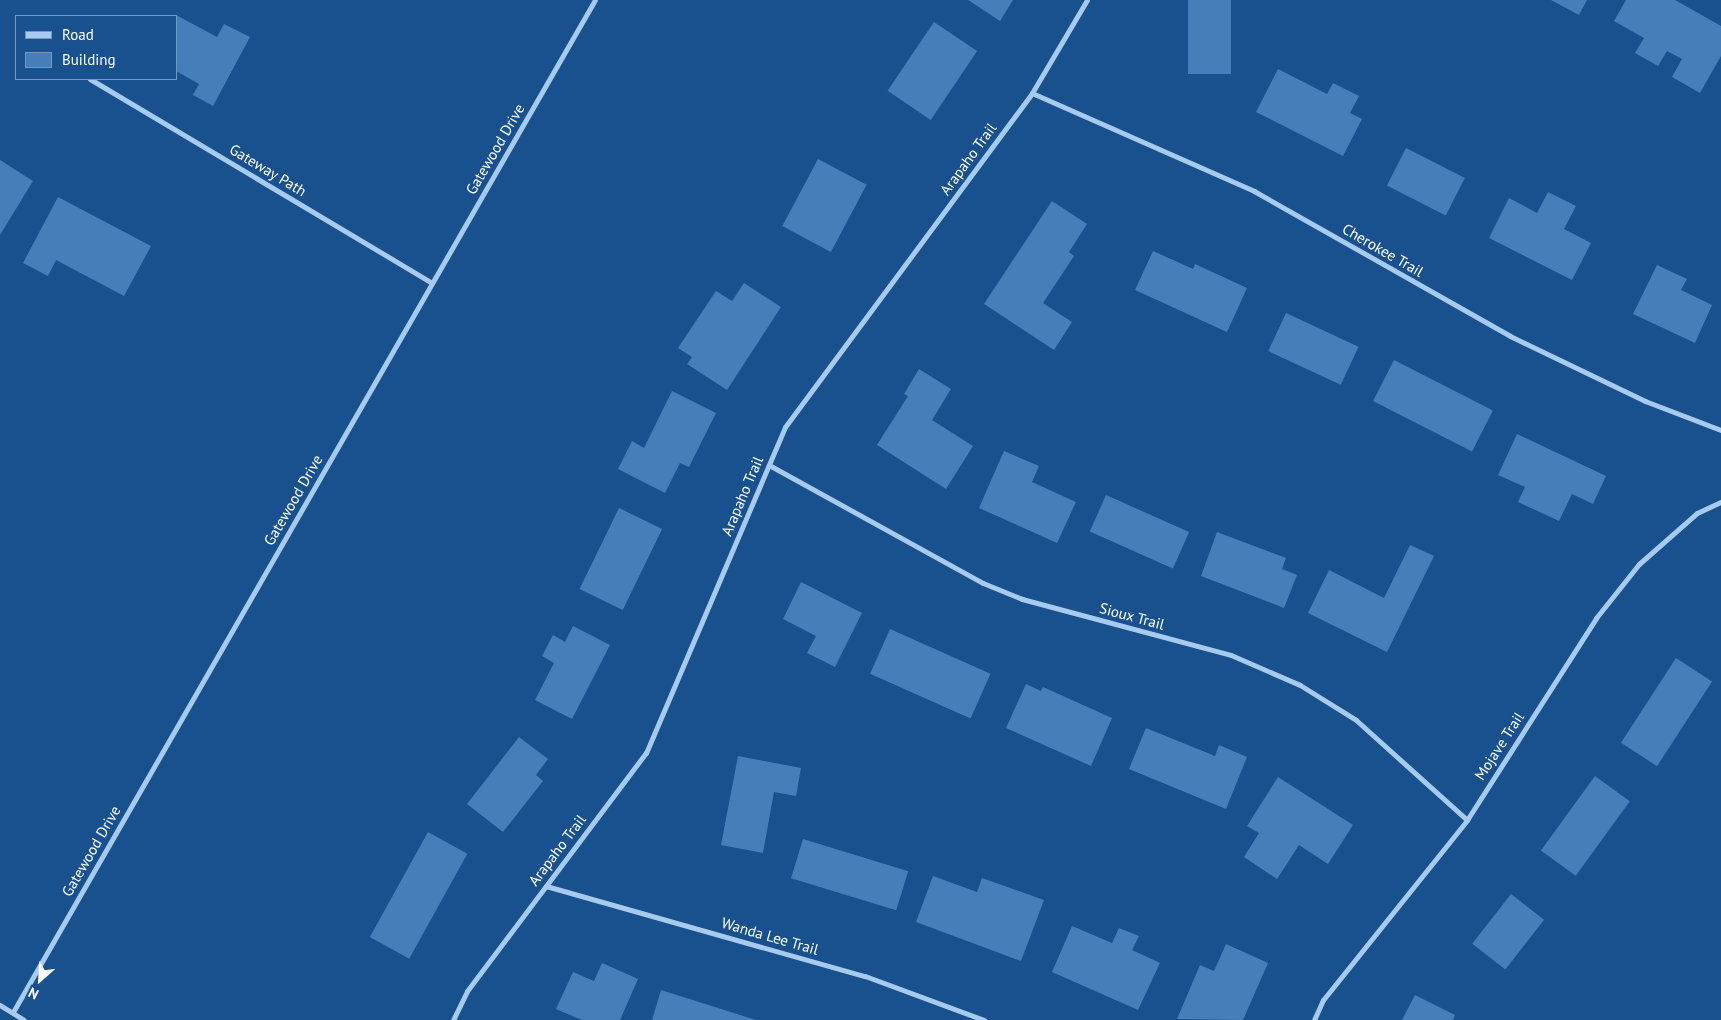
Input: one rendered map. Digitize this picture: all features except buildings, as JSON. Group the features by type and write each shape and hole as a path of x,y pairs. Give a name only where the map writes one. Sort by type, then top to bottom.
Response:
{"street":[{"name":"Gatewood Drive","path":"13,1012 595,0"},
{"name":"Arapaho Trail","path":"453,1020 467,991 646,753 785,427 1032,94 1087,0"},
{"name":"Gateway Path","path":"92,80 432,283"},
{"name":"Cherokee Trail","path":"1032,94 1254,191 1510,336 1646,401 1721,430"},
{"name":"Sioux Trail","path":"769,465 983,583 1022,600 1231,655 1300,685 1356,720 1467,820"},
{"name":"Mojave Trail","path":"1314,1020 1323,1000 1467,820 1596,618 1639,564 1697,513 1721,502"},
{"name":"Wanda Lee Trail","path":"546,886 865,976 984,1020"},
{"path":"0,1005 24,1020"}]}
